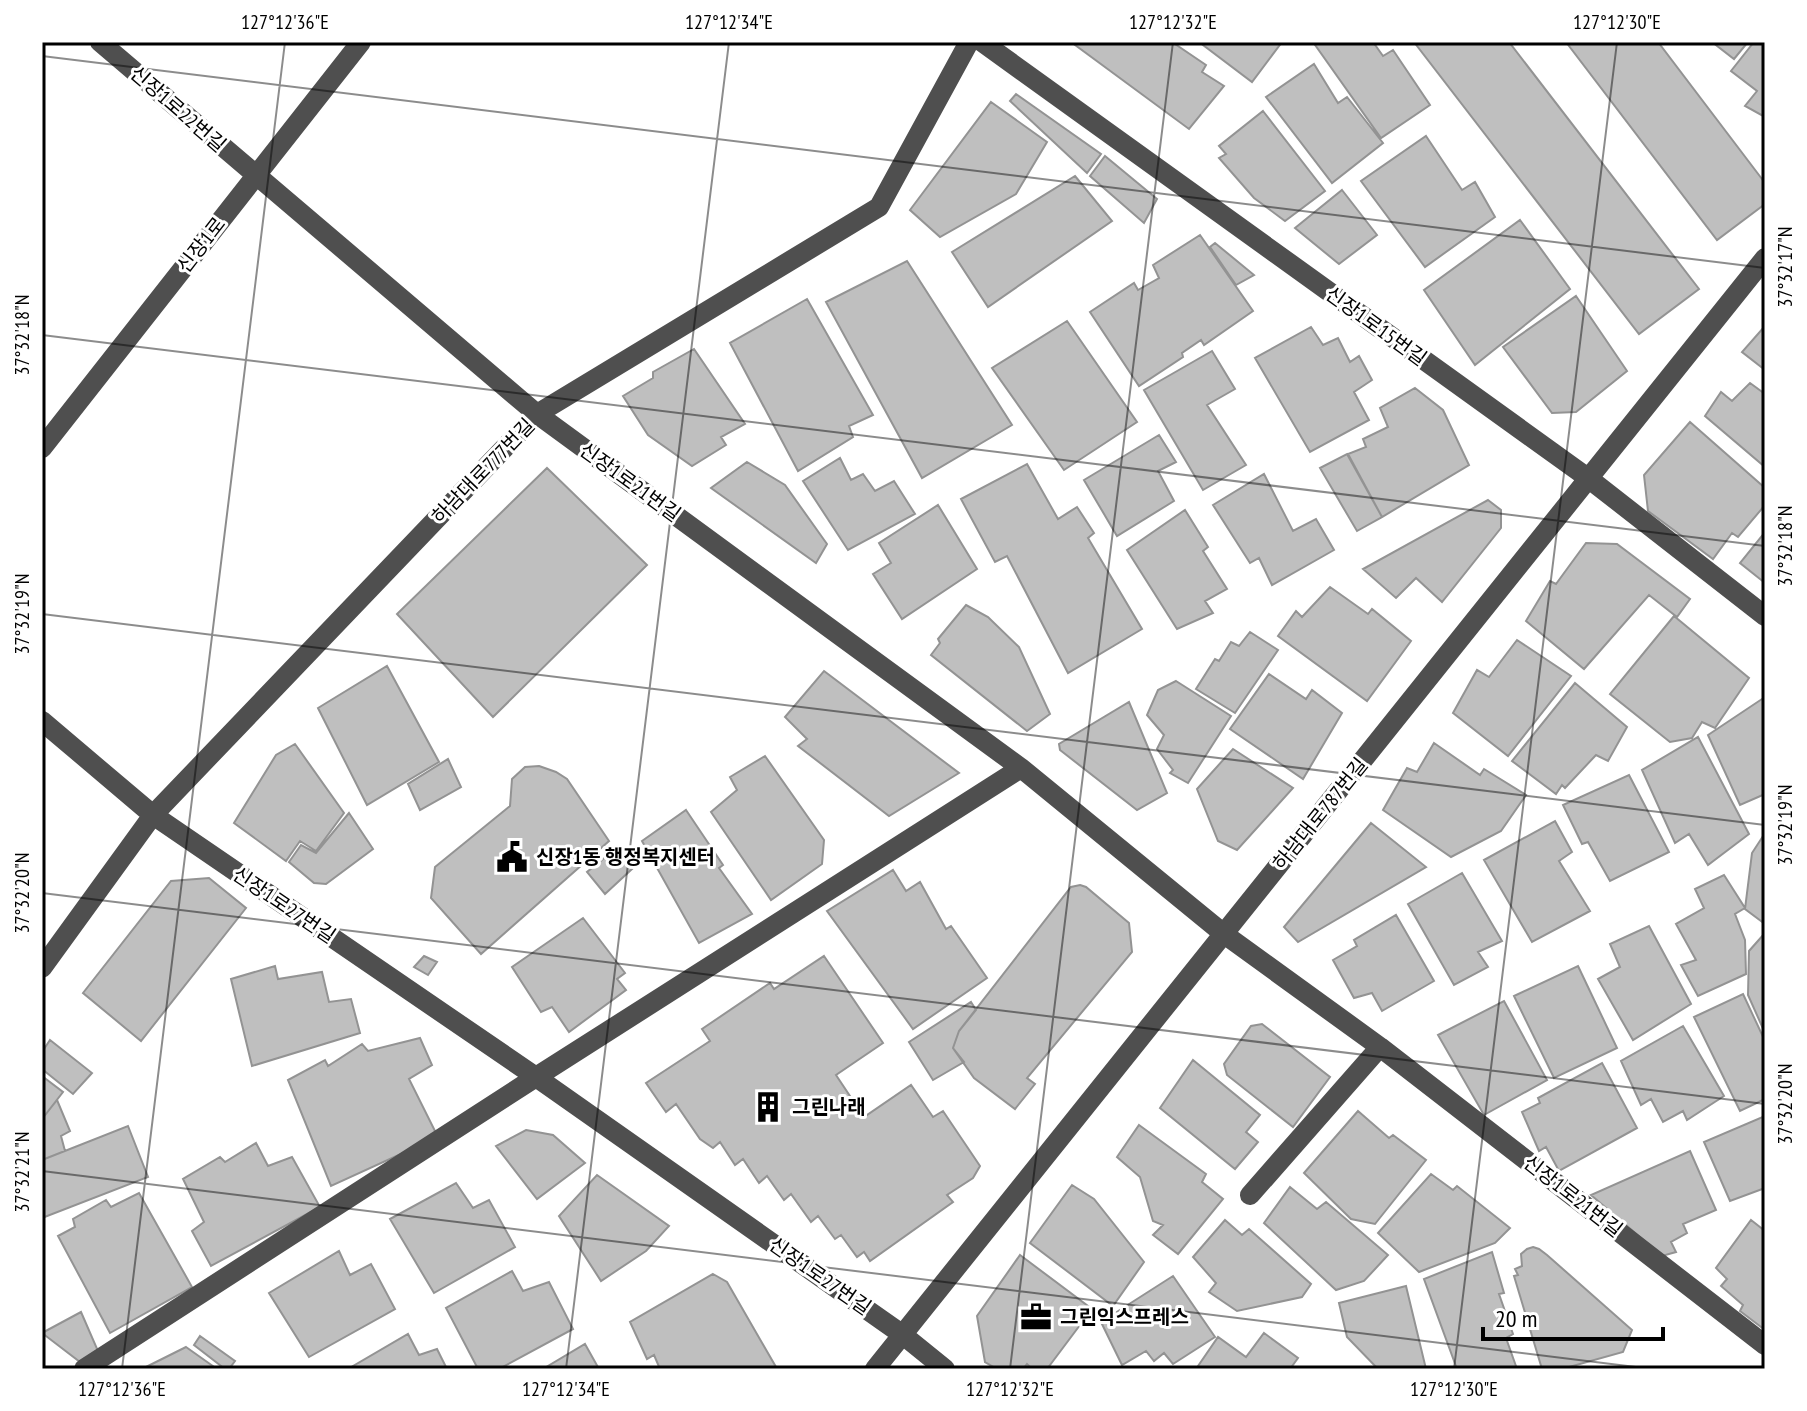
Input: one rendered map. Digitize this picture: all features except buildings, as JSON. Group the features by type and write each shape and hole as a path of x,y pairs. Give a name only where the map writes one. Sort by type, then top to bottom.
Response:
{"street":[{"name":"신장1로22번길","path":"100,42 256,176"},
{"name":"신장1로","path":"42,448 361,42"},
{"name":"하남대로777번길","path":"42,968 153,815 537,414 879,207 969,42"},
{"name":"신장1로15번길","path":"982,42 1588,478 1765,616"},
{"name":"신장1로21번길","path":"256,176 537,414 1021,768 1224,934 1380,1047 1765,1345"},
{"name":"하남대로787번길","path":"875,1369 1765,258"},
{"name":"신장1로27번길","path":"42,721 153,815 536,1077 903,1335 945,1369"},
{"path":"84,1369 1021,768"},
{"path":"1250,1195 1380,1047"}],"place":[{"name":"신장1동 행정복지센터","path":"512,857"},
{"name":"그린나래","path":"768,1107"},
{"name":"그린익스프레스","path":"1036,1317"}]}
